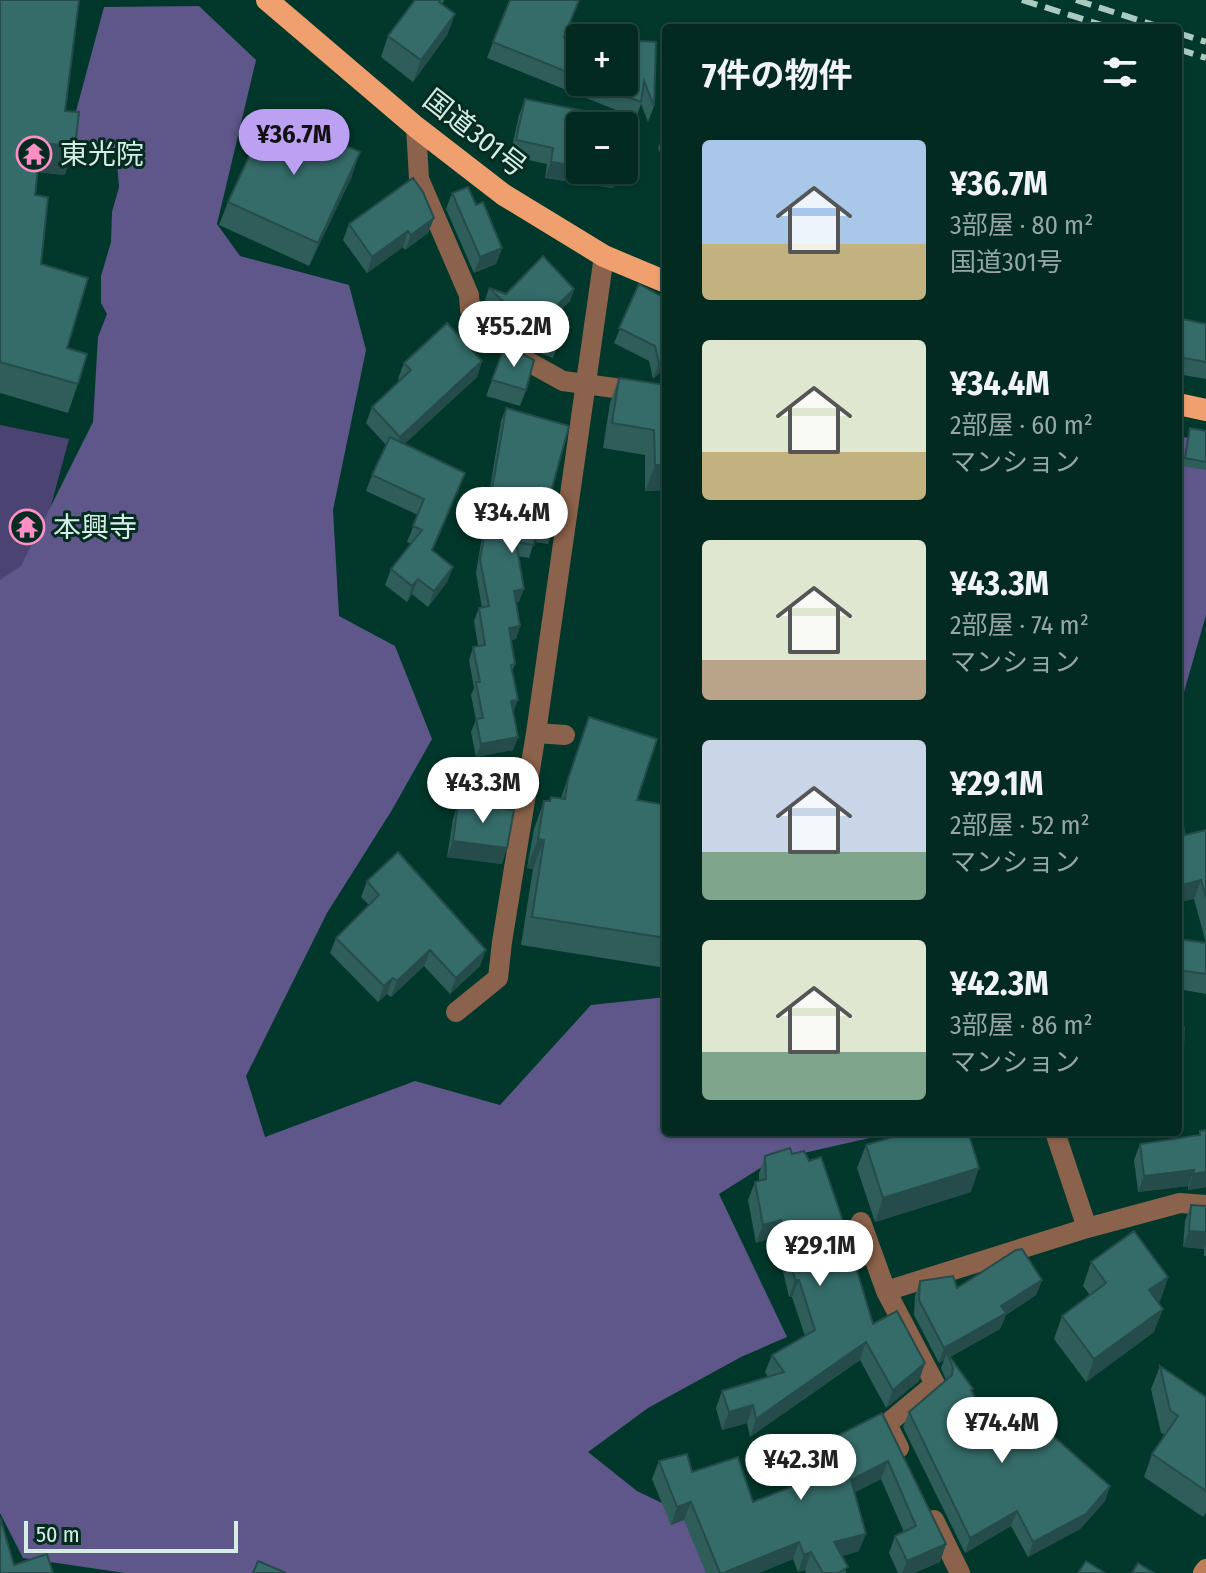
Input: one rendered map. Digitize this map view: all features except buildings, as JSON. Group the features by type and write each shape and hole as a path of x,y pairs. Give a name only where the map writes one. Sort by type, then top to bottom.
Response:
{"highway":[{"name":"国道301号","path":"267,0 416,127 504,195 604,256 662,280"},
{"path":"1182,405 1206,410"}],"street":[{"path":"416,127 419,179 469,295 470,310 518,356 563,381 662,394"},
{"path":"456,1012 498,978 604,256"},
{"path":"536,733 565,735"},
{"path":"1056,1136 1087,1228"},
{"path":"886,1291 1087,1228 1180,1203 1206,1205"},
{"path":"861,1222 886,1291 935,1384 887,1424 907,1465"},
{"path":"927,1505 960,1573"}],"shaded area":[{"path":"199,6 256,60 217,224 240,256 349,285 366,350 333,510 339,616 395,646 432,739 392,810 327,913 246,1076 265,1137 415,1081 500,1105 591,1005 662,997 662,1136 875,1136 773,1160 719,1194 787,1337 741,1357 648,1408 588,1452 637,1491 693,1518 706,1573 125,1573 23,1558 0,1513 0,580 21,566 93,422 98,337 107,314 101,303 101,276 111,242 112,212 119,187 116,149 68,141 104,7"},
{"path":"0,425 69,439 0,694"},
{"path":"1182,437 1194,439 1206,449 1206,615 1182,699"}],"railway":[{"path":"1022,0 1098,24"},
{"path":"1076,0 1151,24"},
{"path":"1182,34 1206,42"},
{"path":"1182,50 1206,58"}],"place":[{"name":"東光院","path":"34,154"},
{"name":"本興寺","path":"27,527"}]}
